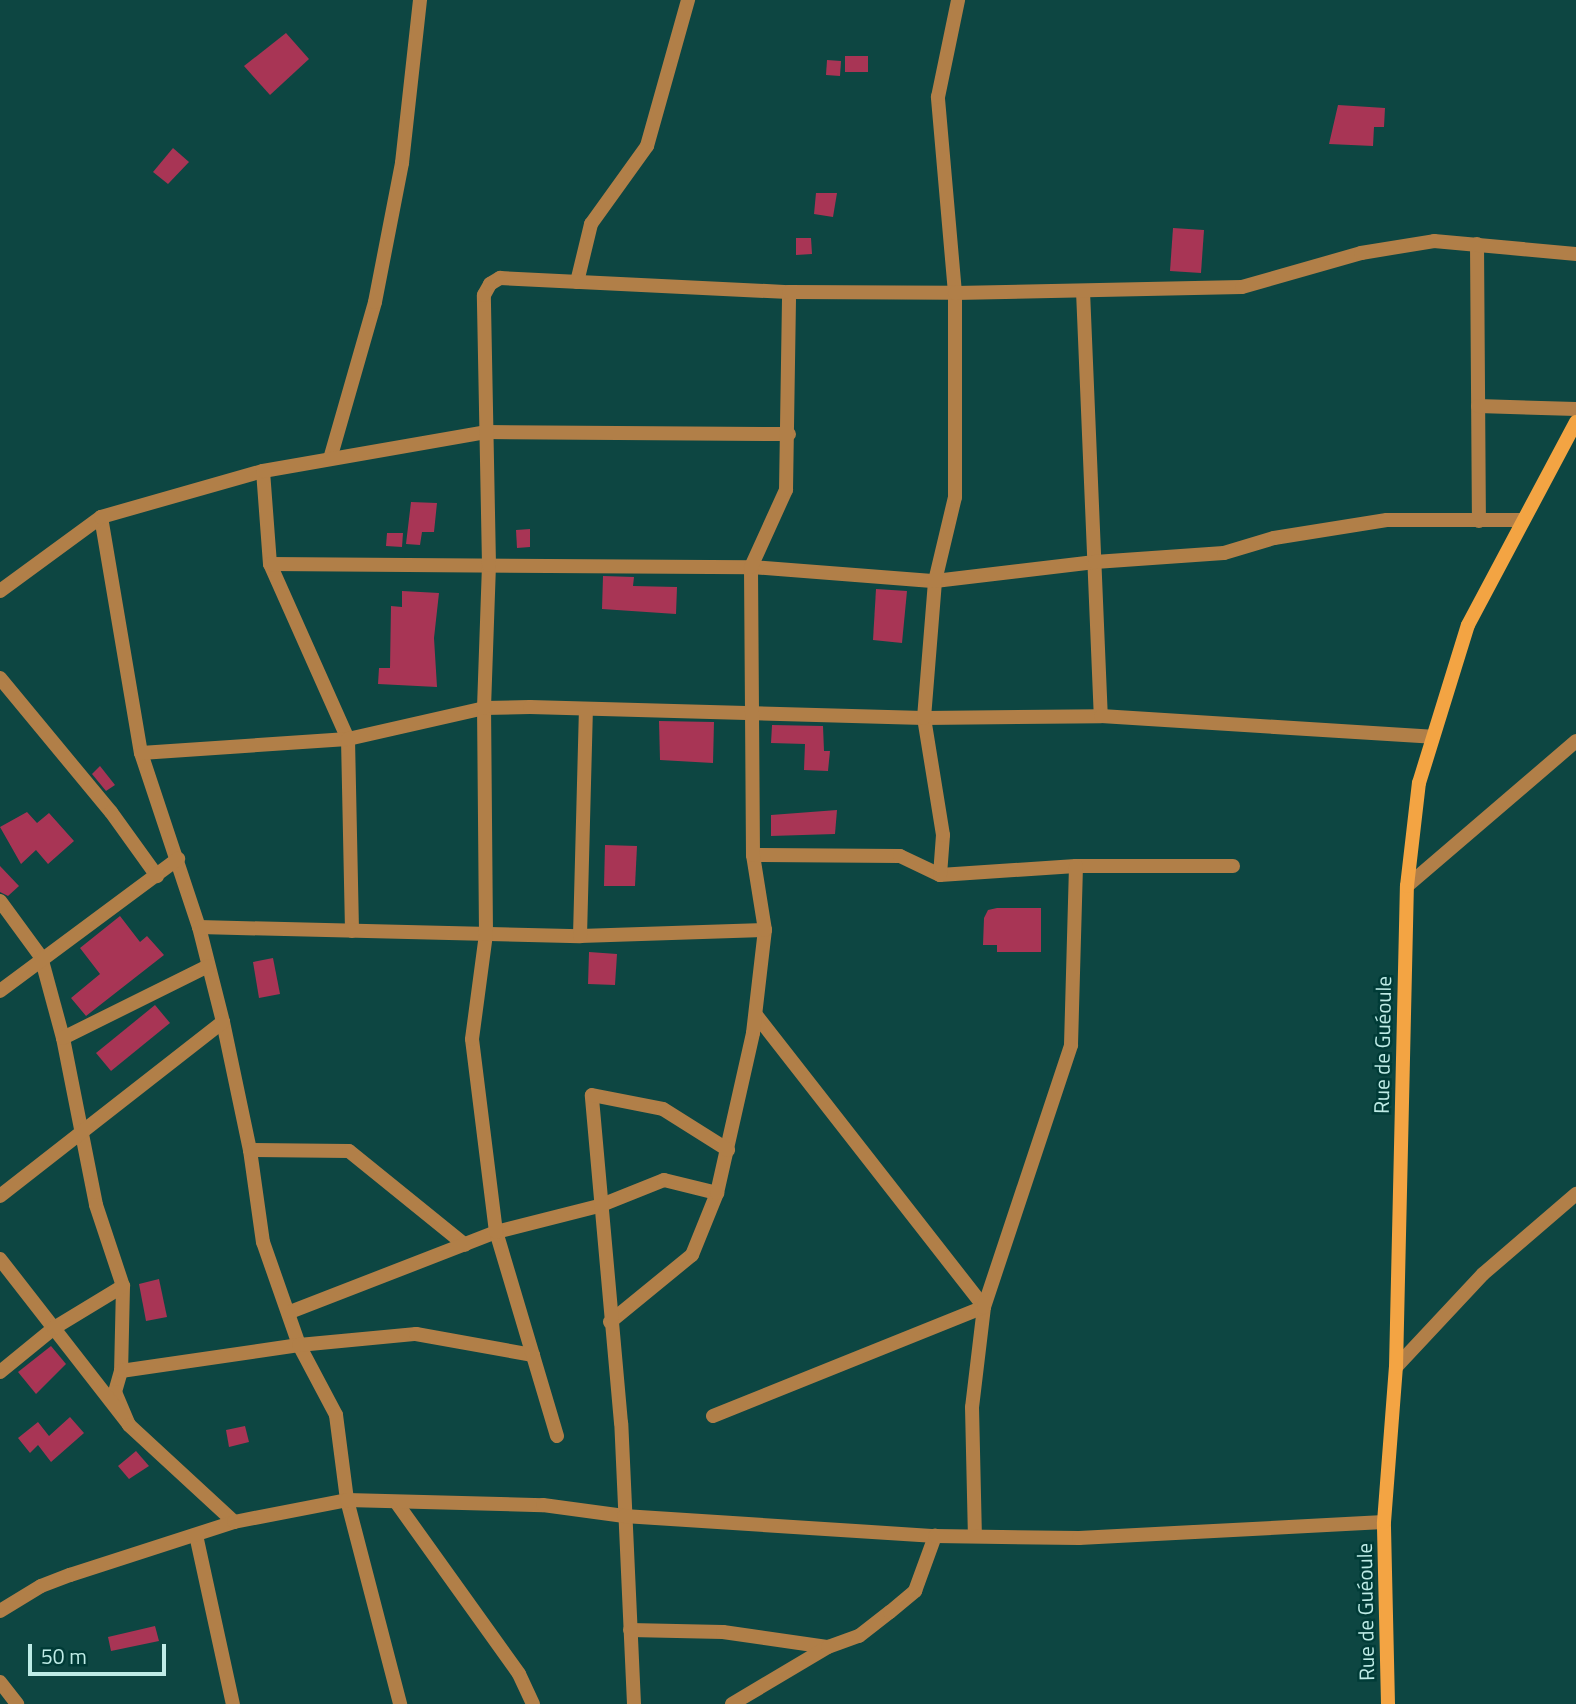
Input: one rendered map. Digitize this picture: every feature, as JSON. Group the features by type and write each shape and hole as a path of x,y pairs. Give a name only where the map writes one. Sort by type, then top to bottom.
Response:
{"main road":[{"name":"Rue de Guéoule","path":"1388,1704 1384,1522 1396,1367 1407,886 1419,783 1468,625 1521,520 1576,422"}],"street":[{"path":"330,459 375,302 402,163 420,0"},
{"path":"577,282 591,224 647,146 688,0"},
{"path":"940,875 943,835 924,718 936,581 955,497 955,293 938,97 958,0"},
{"path":"557,1436 496,1232 472,1039 486,934 484,708 489,565 485,295 490,284 500,278 789,292 955,293 1242,287 1361,253 1434,241 1576,254"},
{"path":"1477,244 1479,520"},
{"path":"1083,291 1101,716"},
{"path":"610,1322 684,1265 717,1193 756,1015 765,930 753,855 751,567 786,490 789,434 789,292"},
{"path":"1478,406 1576,409"},
{"path":"0,591 101,517 263,471 486,432 789,434"},
{"path":"263,471 270,564 348,739 352,931"},
{"path":"101,517 141,753 178,859 223,1022 250,1150 263,1242 290,1312 299,1345 337,1415 347,1500 400,1704"},
{"path":"270,564 751,567 936,581 1096,562 1224,553 1274,538 1387,520 1521,520"},
{"path":"0,678 111,813 156,876"},
{"path":"141,753 348,739 484,708 752,710 924,718 1101,716 1432,737"},
{"path":"580,936 586,710"},
{"path":"1407,886 1576,741"},
{"path":"753,855 900,856 940,875 1076,866 1233,866"},
{"path":"0,991 41,957 178,859"},
{"path":"975,1535 972,1407 984,1307 1071,1045 1076,866"},
{"path":"0,901 41,957 63,1038 96,1205 123,1286 121,1371 115,1392 129,1425"},
{"path":"199,928 580,936 765,930"},
{"path":"63,1038 208,966"},
{"path":"756,1015 984,1307"},
{"path":"0,1196 223,1022"},
{"path":"634,1704 621,1423 599,1206 592,1095 663,1109 728,1150"},
{"path":"250,1150 349,1151 465,1245"},
{"path":"290,1312 496,1232 599,1206 664,1180 717,1193"},
{"path":"1396,1367 1483,1274 1576,1194"},
{"path":"0,1259 129,1425 234,1522"},
{"path":"0,1372 54,1328 123,1286"},
{"path":"713,1416 984,1307"},
{"path":"121,1371 299,1345 416,1334 533,1354"},
{"path":"0,1611 41,1586 234,1522 347,1500 542,1505 624,1516 935,1536 1079,1538 1384,1522"},
{"path":"396,1502 519,1674 533,1704"},
{"path":"196,1535 233,1704"},
{"path":"732,1704 828,1647 859,1636 915,1591 935,1536"},
{"path":"630,1630 723,1632 828,1647"},
{"path":"0,1682 17,1704"}],"building":[{"path":"286,33 309,59 270,95 244,66"},
{"path":"845,56 868,56 868,72 845,72"},
{"path":"827,60 841,61 840,76 826,75"},
{"path":"1338,105 1385,108 1384,127 1374,127 1373,146 1329,144"},
{"path":"173,148 189,162 168,184 153,172"},
{"path":"816,193 837,193 833,217 814,214"},
{"path":"1173,228 1204,230 1201,273 1170,271"},
{"path":"796,238 811,238 812,254 796,255"},
{"path":"411,502 437,503 434,532 422,532 420,545 406,544"},
{"path":"530,529 530,547 517,548 516,530"},
{"path":"387,533 403,533 402,547 386,546"},
{"path":"603,576 634,577 633,586 677,587 676,614 602,609"},
{"path":"876,589 907,591 902,643 873,640"},
{"path":"402,591 439,593 434,638 437,687 378,684 379,668 390,668 391,606 402,607"},
{"path":"659,721 714,722 713,763 660,760"},
{"path":"772,725 823,726 824,751 830,751 828,771 804,770 805,744 771,743"},
{"path":"100,766 115,785 106,791 92,774"},
{"path":"837,810 835,834 771,836 771,815"},
{"path":"27,812 37,823 49,813 74,841 48,864 36,850 21,864 0,827"},
{"path":"605,845 637,846 635,886 604,886"},
{"path":"0,866 19,886 8,896 0,892"},
{"path":"1041,908 1041,952 997,952 997,945 983,945 984,918 988,910"},
{"path":"120,916 140,942 147,936 164,955 86,1016 71,998 100,974 80,948"},
{"path":"589,952 617,954 615,985 588,984"},
{"path":"273,958 280,994 259,998 253,962"},
{"path":"155,1005 170,1023 111,1071 96,1053"},
{"path":"159,1279 167,1317 146,1321 139,1284"},
{"path":"51,1346 66,1364 36,1394 18,1372"},
{"path":"70,1417 84,1433 51,1462 38,1445 30,1453 18,1438 38,1422 49,1436"},
{"path":"245,1426 249,1442 229,1447 226,1430"},
{"path":"136,1451 149,1466 129,1479 118,1466"},
{"path":"155,1626 159,1641 111,1651 108,1637"}]}
